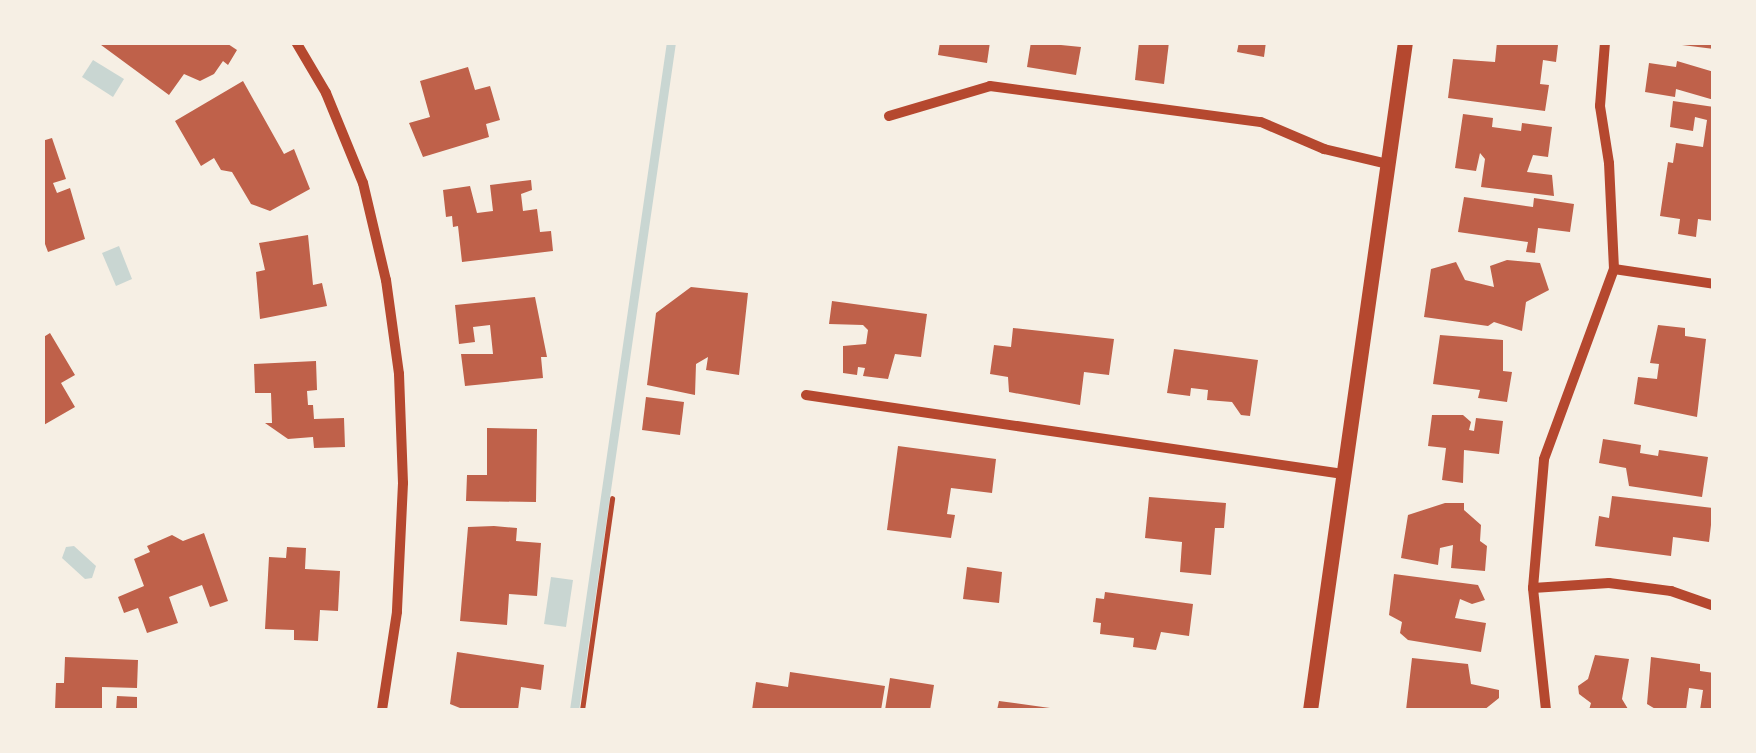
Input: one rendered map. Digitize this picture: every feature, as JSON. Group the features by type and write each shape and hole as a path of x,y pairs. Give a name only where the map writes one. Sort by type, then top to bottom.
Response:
{"street":[{"path":"296,42 326,93 363,183 386,280 399,374 403,483 398,594 382,710"},
{"path":"1310,710 1406,42"},
{"path":"1546,710 1533,588 1544,459 1614,269 1600,106 1605,42"},
{"path":"890,116 990,86 1261,122 1324,149 1388,164"},
{"path":"1614,269 1714,284"},
{"path":"806,395 1344,474"},
{"path":"1533,588 1609,582 1670,591 1714,606"}],"path":[{"path":"582,710 612,498"}],"shaded area":[{"path":"93,60 124,79 113,97 82,77"},
{"path":"119,246 132,279 116,286 102,253"},
{"path":"74,546 96,566 92,578 85,579 62,558 66,547"},
{"path":"551,577 573,580 566,627 544,624"}],"building":[{"path":"97,42 225,42 237,50 228,65 223,61 214,74 200,81 184,74 169,95"},
{"path":"940,42 990,42 987,63 938,55"},
{"path":"1031,42 1081,47 1076,75 1027,67"},
{"path":"1139,42 1169,42 1164,84 1135,80"},
{"path":"1239,42 1266,42 1264,57 1237,52"},
{"path":"1497,42 1558,45 1556,62 1543,60 1540,84 1549,85 1545,111 1448,98 1453,59 1495,62"},
{"path":"1714,42 1714,49 1682,45"},
{"path":"1677,61 1714,72 1714,100 1676,89 1675,97 1645,92 1649,63 1676,67"},
{"path":"468,67 475,90 490,86 500,120 486,124 489,137 423,157 409,123 430,117 420,81"},
{"path":"243,81 284,154 294,149 310,189 270,211 251,204 232,172 221,170 214,158 201,166 175,121"},
{"path":"1673,101 1714,107 1714,221 1698,219 1696,237 1678,234 1680,219 1660,216 1668,162 1673,163 1676,143 1703,147 1707,120 1695,117 1693,131 1670,127"},
{"path":"1463,114 1493,118 1492,127 1521,131 1522,123 1552,127 1548,157 1533,155 1527,172 1552,175 1554,196 1481,187 1485,159 1480,153 1476,171 1455,168"},
{"path":"52,138 66,179 53,183 57,193 70,188 85,239 48,252 42,236 42,141"},
{"path":"531,180 532,190 521,194 523,211 537,209 540,232 551,231 553,251 462,262 458,226 453,227 452,216 446,217 443,190 470,186 477,213 493,211 490,185"},
{"path":"1464,197 1533,207 1534,198 1574,204 1570,232 1538,228 1535,253 1526,252 1528,242 1458,232"},
{"path":"308,235 313,285 322,283 327,306 260,319 256,272 265,270 259,243"},
{"path":"1507,260 1540,263 1549,290 1526,302 1522,331 1494,322 1488,326 1424,317 1431,269 1456,262 1465,280 1494,287 1490,266"},
{"path":"691,287 748,293 739,375 706,370 708,357 696,364 695,395 647,385 656,313"},
{"path":"535,297 547,357 541,357 543,378 465,386 461,354 493,354 490,325 473,327 475,342 459,344 455,305"},
{"path":"832,301 927,314 921,357 895,354 888,379 863,376 865,368 858,367 857,375 843,373 843,346 866,344 868,330 863,325 829,324"},
{"path":"1658,325 1685,328 1685,336 1706,339 1697,417 1634,404 1638,377 1657,379 1659,364 1650,363"},
{"path":"1013,328 1114,339 1109,375 1084,372 1080,405 1009,392 1008,377 990,374 994,345 1011,347"},
{"path":"50,333 75,375 61,383 75,407 42,426 42,338"},
{"path":"1440,335 1503,340 1503,371 1512,372 1507,402 1478,398 1480,390 1433,384"},
{"path":"1174,349 1258,360 1250,416 1241,415 1232,402 1207,400 1208,390 1191,388 1190,396 1167,393"},
{"path":"316,361 317,390 307,391 308,405 313,405 314,419 344,418 345,447 314,448 313,437 288,439 265,423 272,423 271,393 255,393 254,364"},
{"path":"646,397 684,402 680,435 642,430"},
{"path":"1432,415 1463,415 1471,422 1469,430 1474,431 1476,418 1503,421 1499,454 1464,450 1463,483 1442,480 1446,448 1428,446"},
{"path":"487,428 537,429 536,502 466,501 467,475 487,475"},
{"path":"1603,439 1641,445 1640,453 1658,456 1659,450 1708,457 1702,497 1629,486 1626,468 1599,463"},
{"path":"898,446 996,459 992,493 951,488 947,514 955,515 951,538 887,530"},
{"path":"1612,496 1713,508 1709,542 1673,537 1671,556 1595,546 1599,516 1609,518"},
{"path":"1149,497 1226,503 1224,528 1215,528 1211,575 1180,572 1182,542 1145,538"},
{"path":"1445,503 1464,503 1464,510 1481,525 1480,541 1487,546 1485,571 1451,568 1453,545 1440,548 1438,565 1401,558 1408,515"},
{"path":"468,527 517,528 516,541 541,543 537,596 509,594 507,625 460,621"},
{"path":"204,533 228,601 210,607 202,585 169,597 178,623 147,633 138,608 124,613 118,597 144,586 134,559 150,552 147,546 172,535 183,541"},
{"path":"287,547 306,548 305,569 340,571 338,611 320,610 318,641 294,640 294,630 265,629 269,557 286,558"},
{"path":"967,567 1002,572 999,603 963,599"},
{"path":"1394,574 1478,585 1485,600 1472,604 1460,599 1455,618 1486,623 1481,652 1408,640 1400,633 1402,622 1389,615"},
{"path":"1105,592 1193,604 1189,636 1161,632 1156,650 1133,647 1134,638 1100,634 1101,623 1093,622 1096,598 1104,599"},
{"path":"457,652 544,665 541,690 521,687 518,710 465,710 450,704"},
{"path":"1595,655 1629,659 1622,699 1628,709 1589,710 1591,703 1579,694 1578,686 1588,679"},
{"path":"65,657 138,660 137,688 102,687 102,710 55,710 56,683 64,683"},
{"path":"1651,657 1700,664 1700,671 1714,673 1714,710 1700,710 1703,690 1689,688 1686,710 1657,710 1647,704"},
{"path":"1412,658 1468,664 1471,684 1499,690 1499,698 1484,710 1406,710"},
{"path":"790,672 885,686 881,710 752,710 756,682 788,687"},
{"path":"890,678 934,685 930,710 885,710"},
{"path":"117,696 137,697 137,710 116,710"},
{"path":"999,701 1050,708 1050,710 997,710"}],"waterway":[{"path":"574,710 671,42"}]}
